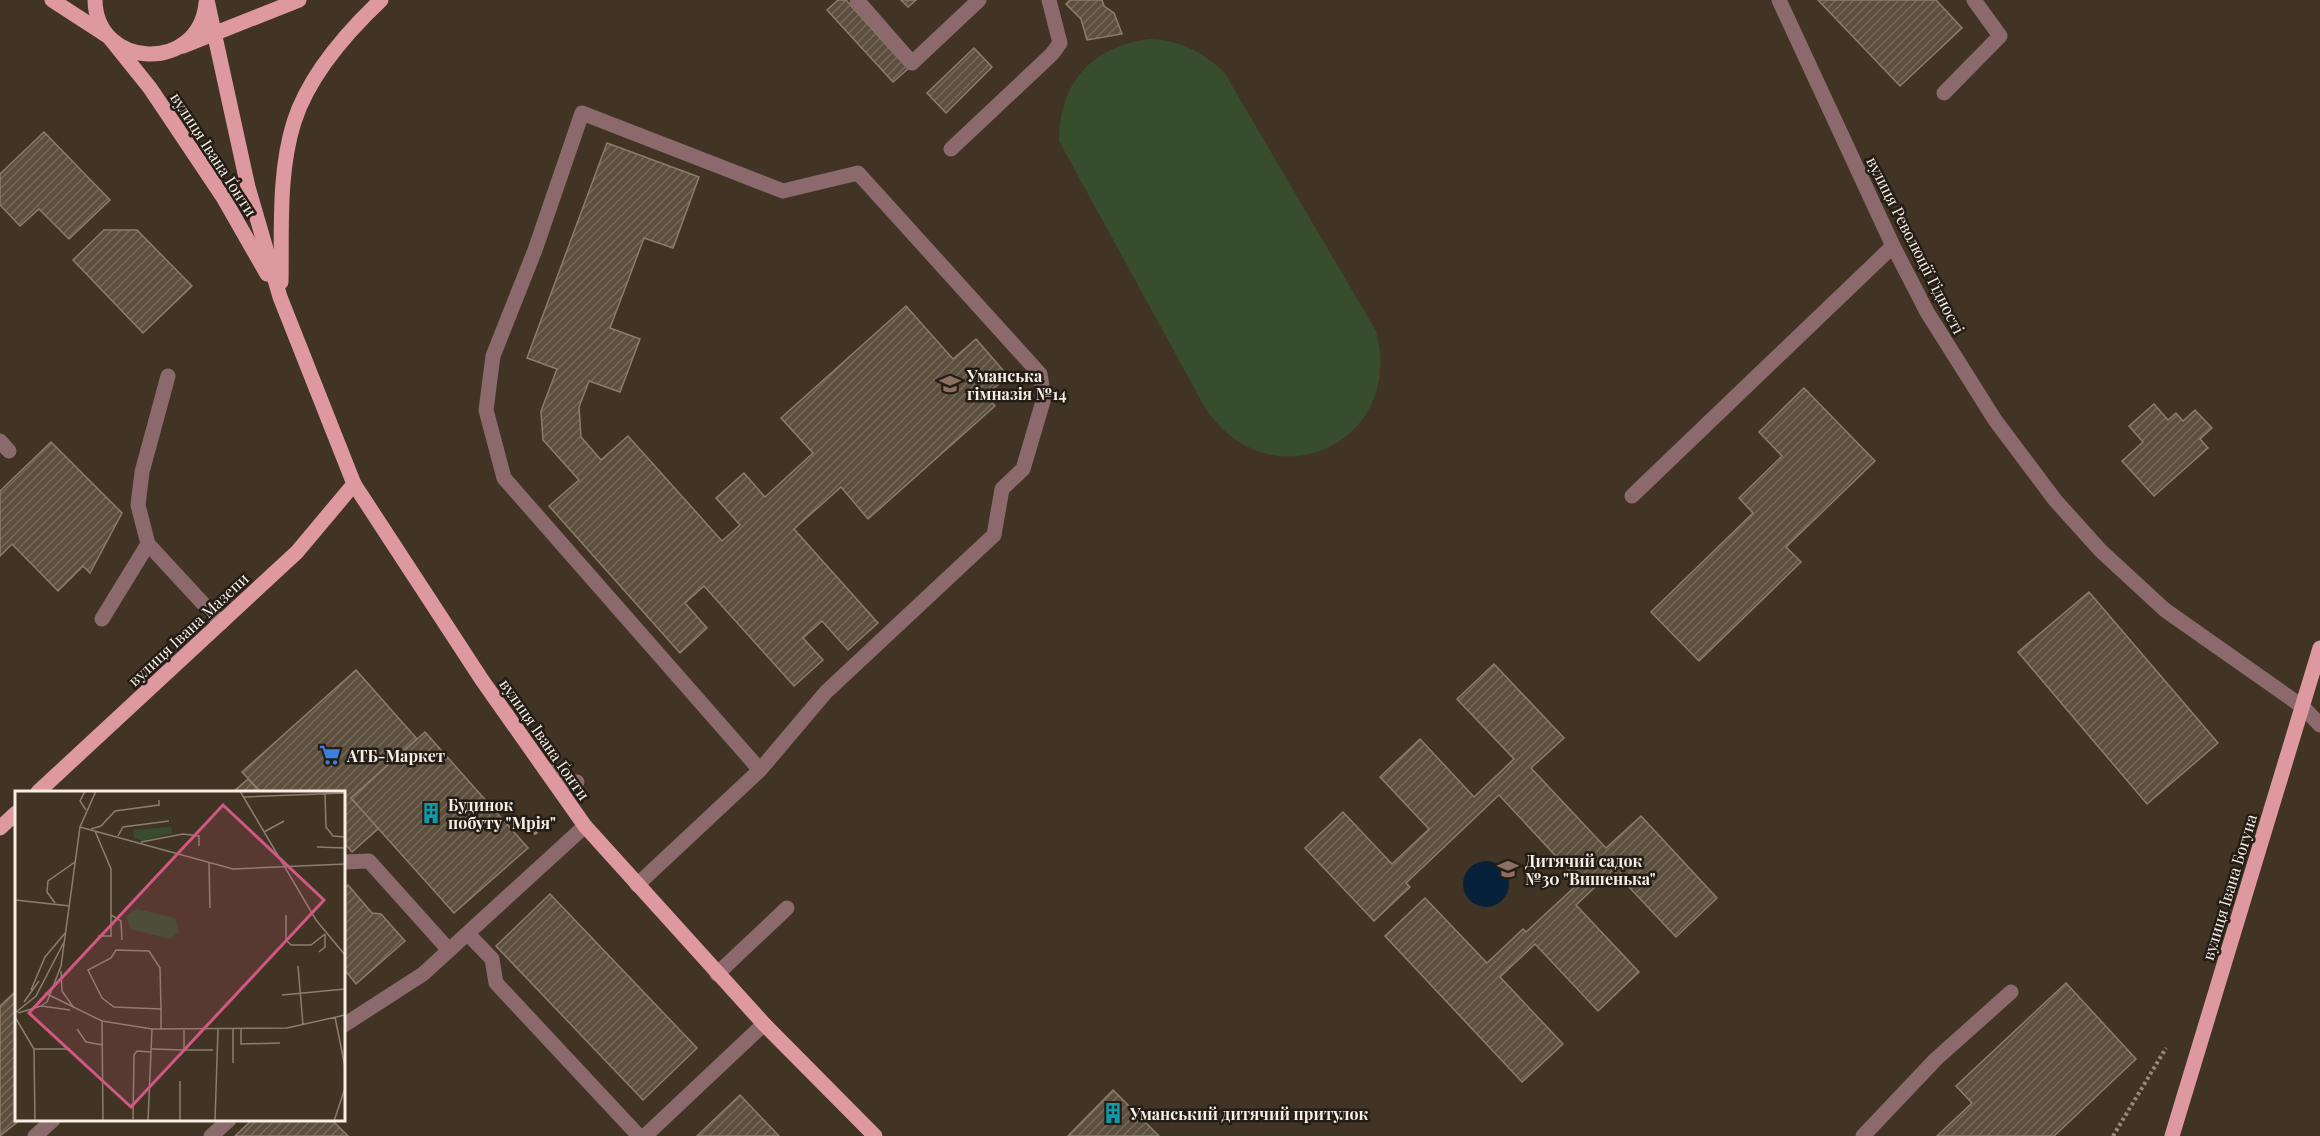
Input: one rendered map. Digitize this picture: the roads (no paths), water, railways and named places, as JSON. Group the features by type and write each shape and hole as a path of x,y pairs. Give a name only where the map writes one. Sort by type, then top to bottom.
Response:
{"main road":[{"path":"52,0 138,54 164,54 299,0"},
{"path":"95,0 100,21 109,37"},
{"path":"178,48 193,35 202,20 206,0"},
{"name":"вулиця Івана Ґонти","path":"206,0 248,187 280,297 354,484 482,680 585,826 717,974 875,1136"},
{"name":"вулиця Івана Ґонти","path":"280,297 285,169 294,123 313,79 359,21 381,0"},
{"name":"вулиця Івана Ґонти","path":"109,37 179,128 223,197 280,297"},
{"name":"вулиця Івана Мазепи","path":"39,791 297,552 354,484"},
{"name":"вулиця Івана Богуна","path":"2172,1136 2320,648"},
{"path":"0,828 15,814"}],"street":[{"path":"856,0 912,63 979,0"},
{"path":"951,149 1060,43 1049,0"},
{"name":"вулиця Революції Гідності","path":"1779,0 1893,246 1927,312 1995,420 2055,500 2101,551 2165,610 2303,707 2320,724"},
{"path":"1944,93 2000,36 1974,0"},
{"path":"637,885 760,770 826,692 994,535 1002,489 1023,469 1044,398 1040,374 858,173 783,191 582,113 535,250 493,356 486,410 504,478 760,770"},
{"path":"1632,496 1893,246"},
{"path":"168,376 142,471 138,505 148,544 220,623"},
{"path":"102,619 148,544"},
{"path":"545,769 568,782 577,782"},
{"path":"345,1024 423,974 585,826"},
{"path":"345,862 369,861 448,949"},
{"path":"717,974 787,908"},
{"path":"468,934 492,959 496,983 639,1136"},
{"path":"1863,1136 1936,1059 2011,992"},
{"path":"645,1136 764,1024"},
{"path":"35,1136 51,1121"},
{"path":"211,1136 227,1121"}],"water":[{"path":"1486,861 1502,868 1509,884 1502,900 1486,907 1470,900 1463,884 1470,868"}],"place":[{"name":"Уманська гімназія №14","path":"950,384"},
{"name":"АТБ-Маркет","path":"330,755"},
{"name":"Будинок побуту \"Мрія\"","path":"431,813"},
{"name":"Дитячий садок №30 \"Вишенька\"","path":"1508,869"},
{"name":"Уманський дитячий притулок","path":"1113,1113"}]}
